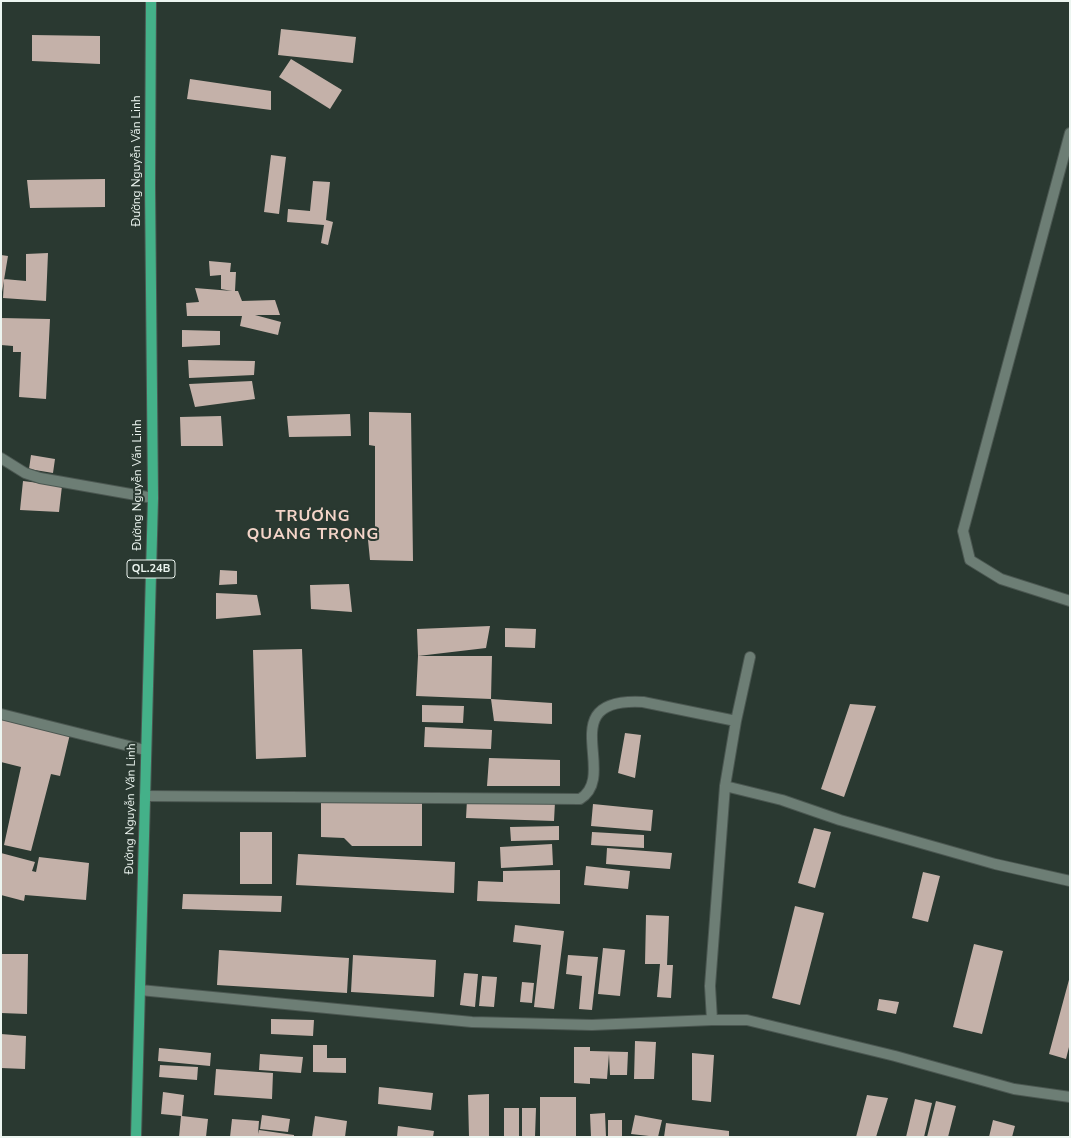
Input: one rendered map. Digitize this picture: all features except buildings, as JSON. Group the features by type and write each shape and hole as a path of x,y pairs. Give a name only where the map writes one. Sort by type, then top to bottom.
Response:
{"main road":[{"name":"Đường Nguyễn Văn Linh","path":"136,1137 145,750 153,498 150,193 151,1"}],"street":[{"path":"1070,133 963,531 970,560 1001,579 1070,601"},
{"path":"1,458 25,473 40,478 153,498"},
{"path":"712,1020 710,986 726,786 736,721 750,658"},
{"path":"145,796 580,799 587,795 592,785 592,726 598,714 605,707 615,703 628,701 643,702 736,721"},
{"path":"1,714 145,750"},
{"path":"726,786 782,800 840,820 995,864 1070,881"},
{"path":"140,990 472,1022 592,1025 747,1020 895,1056 1014,1089 1070,1097"}],"district":[{"name":"TRƯƠNG QUANG TRỌNG","path":"313,526"}]}
